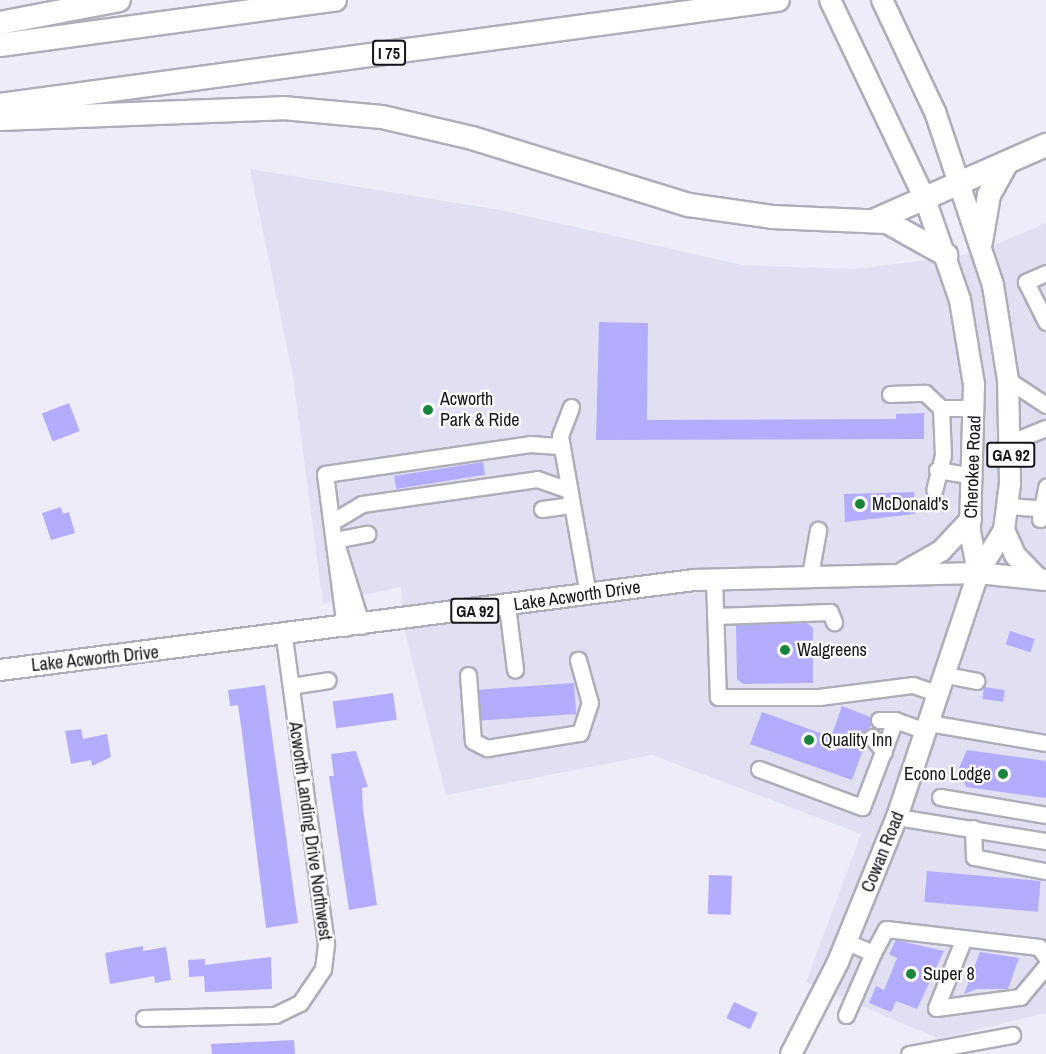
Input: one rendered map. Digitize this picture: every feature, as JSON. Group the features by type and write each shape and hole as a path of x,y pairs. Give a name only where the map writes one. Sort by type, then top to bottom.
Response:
{"highway":[{"path":"0,23 119,0"},
{"path":"0,45 335,0"},
{"name":"I 75","path":"0,105 778,0"},
{"path":"0,118 248,108 353,113 472,138 689,205 772,217 875,220 915,233 946,255"},
{"path":"875,220 1046,145"},
{"path":"981,242 988,195 1008,163"}],"main road":[{"name":"Cherokee Road","path":"830,0 925,199 946,255 963,313 975,408 971,519 978,573"},
{"name":"Cherokee Road","path":"882,0 961,181 981,242 1000,315 1008,380 1011,442 1007,506 1004,530 978,573"},
{"path":"902,574 941,551 971,519"},
{"path":"1004,530 1015,555 1042,579"},
{"name":"Lake Acworth Drive","path":"0,670 284,636 714,579 810,575 978,573 1042,579"},
{"name":"Cowan Road","path":"791,1054 846,942 897,817 978,573"}],"street":[{"path":"1044,315 1040,295 1026,282 1046,273"},
{"path":"1008,380 1046,405"},
{"path":"890,393 925,393 941,408 975,408"},
{"path":"571,407 564,415 562,446 588,594"},
{"path":"934,490 937,470 943,455 941,408"},
{"path":"1011,442 1046,428"},
{"path":"353,627 335,540 325,474 530,444 562,446"},
{"path":"937,470 974,476"},
{"path":"332,522 362,504 537,479 570,498"},
{"path":"1007,506 1039,514 1046,487"},
{"path":"542,509 570,498"},
{"path":"810,575 818,530"},
{"path":"335,540 367,534"},
{"path":"714,579 718,697 819,697 835,691 913,686 939,694"},
{"path":"507,606 515,669"},
{"path":"715,616 830,612 834,621"},
{"name":"Acworth Landing Drive Northwest","path":"144,1018 275,1015 300,1003 320,978 326,944 284,636"},
{"path":"468,675 472,741 487,748 580,733 589,712 578,662"},
{"path":"946,675 976,681"},
{"path":"291,686 328,680"},
{"path":"879,720 895,720 928,727 1046,743"},
{"path":"759,769 862,807 895,720"},
{"path":"872,737 884,752"},
{"path":"940,797 1046,814"},
{"path":"967,801 967,827 974,857 1045,871"},
{"path":"897,817 1046,841"},
{"path":"846,1015 886,929 1039,947 1046,957"},
{"path":"964,938 936,1008 1020,997 1046,966"},
{"path":"846,942 873,953"},
{"path":"909,1054 1012,1035"}],"shaded area":[{"path":"250,169 500,210 742,265 854,269 954,257 979,252 1046,223 1046,1013 939,1039 806,982 861,834 652,755 446,795 403,624 401,587 323,604 293,376"}],"building":[{"path":"599,322 648,323 647,420 896,419 896,414 924,413 924,439 596,440"},
{"path":"69,403 80,431 53,441 42,413"},
{"path":"483,462 485,475 396,489 394,476"},
{"path":"914,492 915,514 845,522 844,494"},
{"path":"61,507 63,514 69,512 75,533 51,540 42,513"},
{"name":"Walgreens","path":"807,623 813,628 813,683 743,684 737,679 736,625"},
{"path":"1010,631 1035,639 1030,652 1006,644"},
{"path":"574,683 576,714 480,721 478,690"},
{"path":"265,685 298,923 266,928 238,705 230,706 228,690"},
{"path":"984,687 1005,690 1003,702 982,699"},
{"path":"393,693 397,720 336,728 333,701"},
{"name":"Quality Inn","path":"842,706 870,717 871,726 863,734 865,744 852,780 750,744 762,712 831,737"},
{"path":"81,729 83,739 107,734 111,757 92,766 91,760 71,764 65,731"},
{"name":"Econo Lodge","path":"967,750 1046,761 1046,798 966,787 959,768"},
{"path":"356,751 368,787 362,788 363,810 377,905 349,910 329,776 334,776 331,754"},
{"path":"927,871 1041,881 1038,912 924,902"},
{"path":"709,875 732,876 731,915 708,914"},
{"name":"Super 8","path":"896,940 944,951 917,1009 896,1001 891,1012 869,1003 876,986 884,990 897,958 889,954"},
{"path":"143,946 143,951 166,947 171,980 155,983 154,976 110,984 105,953"},
{"path":"980,952 1019,958 1008,989 977,989 964,994"},
{"path":"271,957 272,989 205,992 204,976 189,977 188,960 205,959 205,965"},
{"path":"734,1002 758,1013 750,1029 726,1018"},
{"path":"294,1040 295,1054 212,1054 211,1044"}],"place":[{"name":"Acworth Park & Ride","path":"428,410"},
{"name":"McDonald's","path":"860,504"},
{"name":"Walgreens","path":"785,650"},
{"name":"Quality Inn","path":"809,740"},
{"name":"Econo Lodge","path":"1003,774"},
{"name":"Super 8","path":"911,974"}]}
